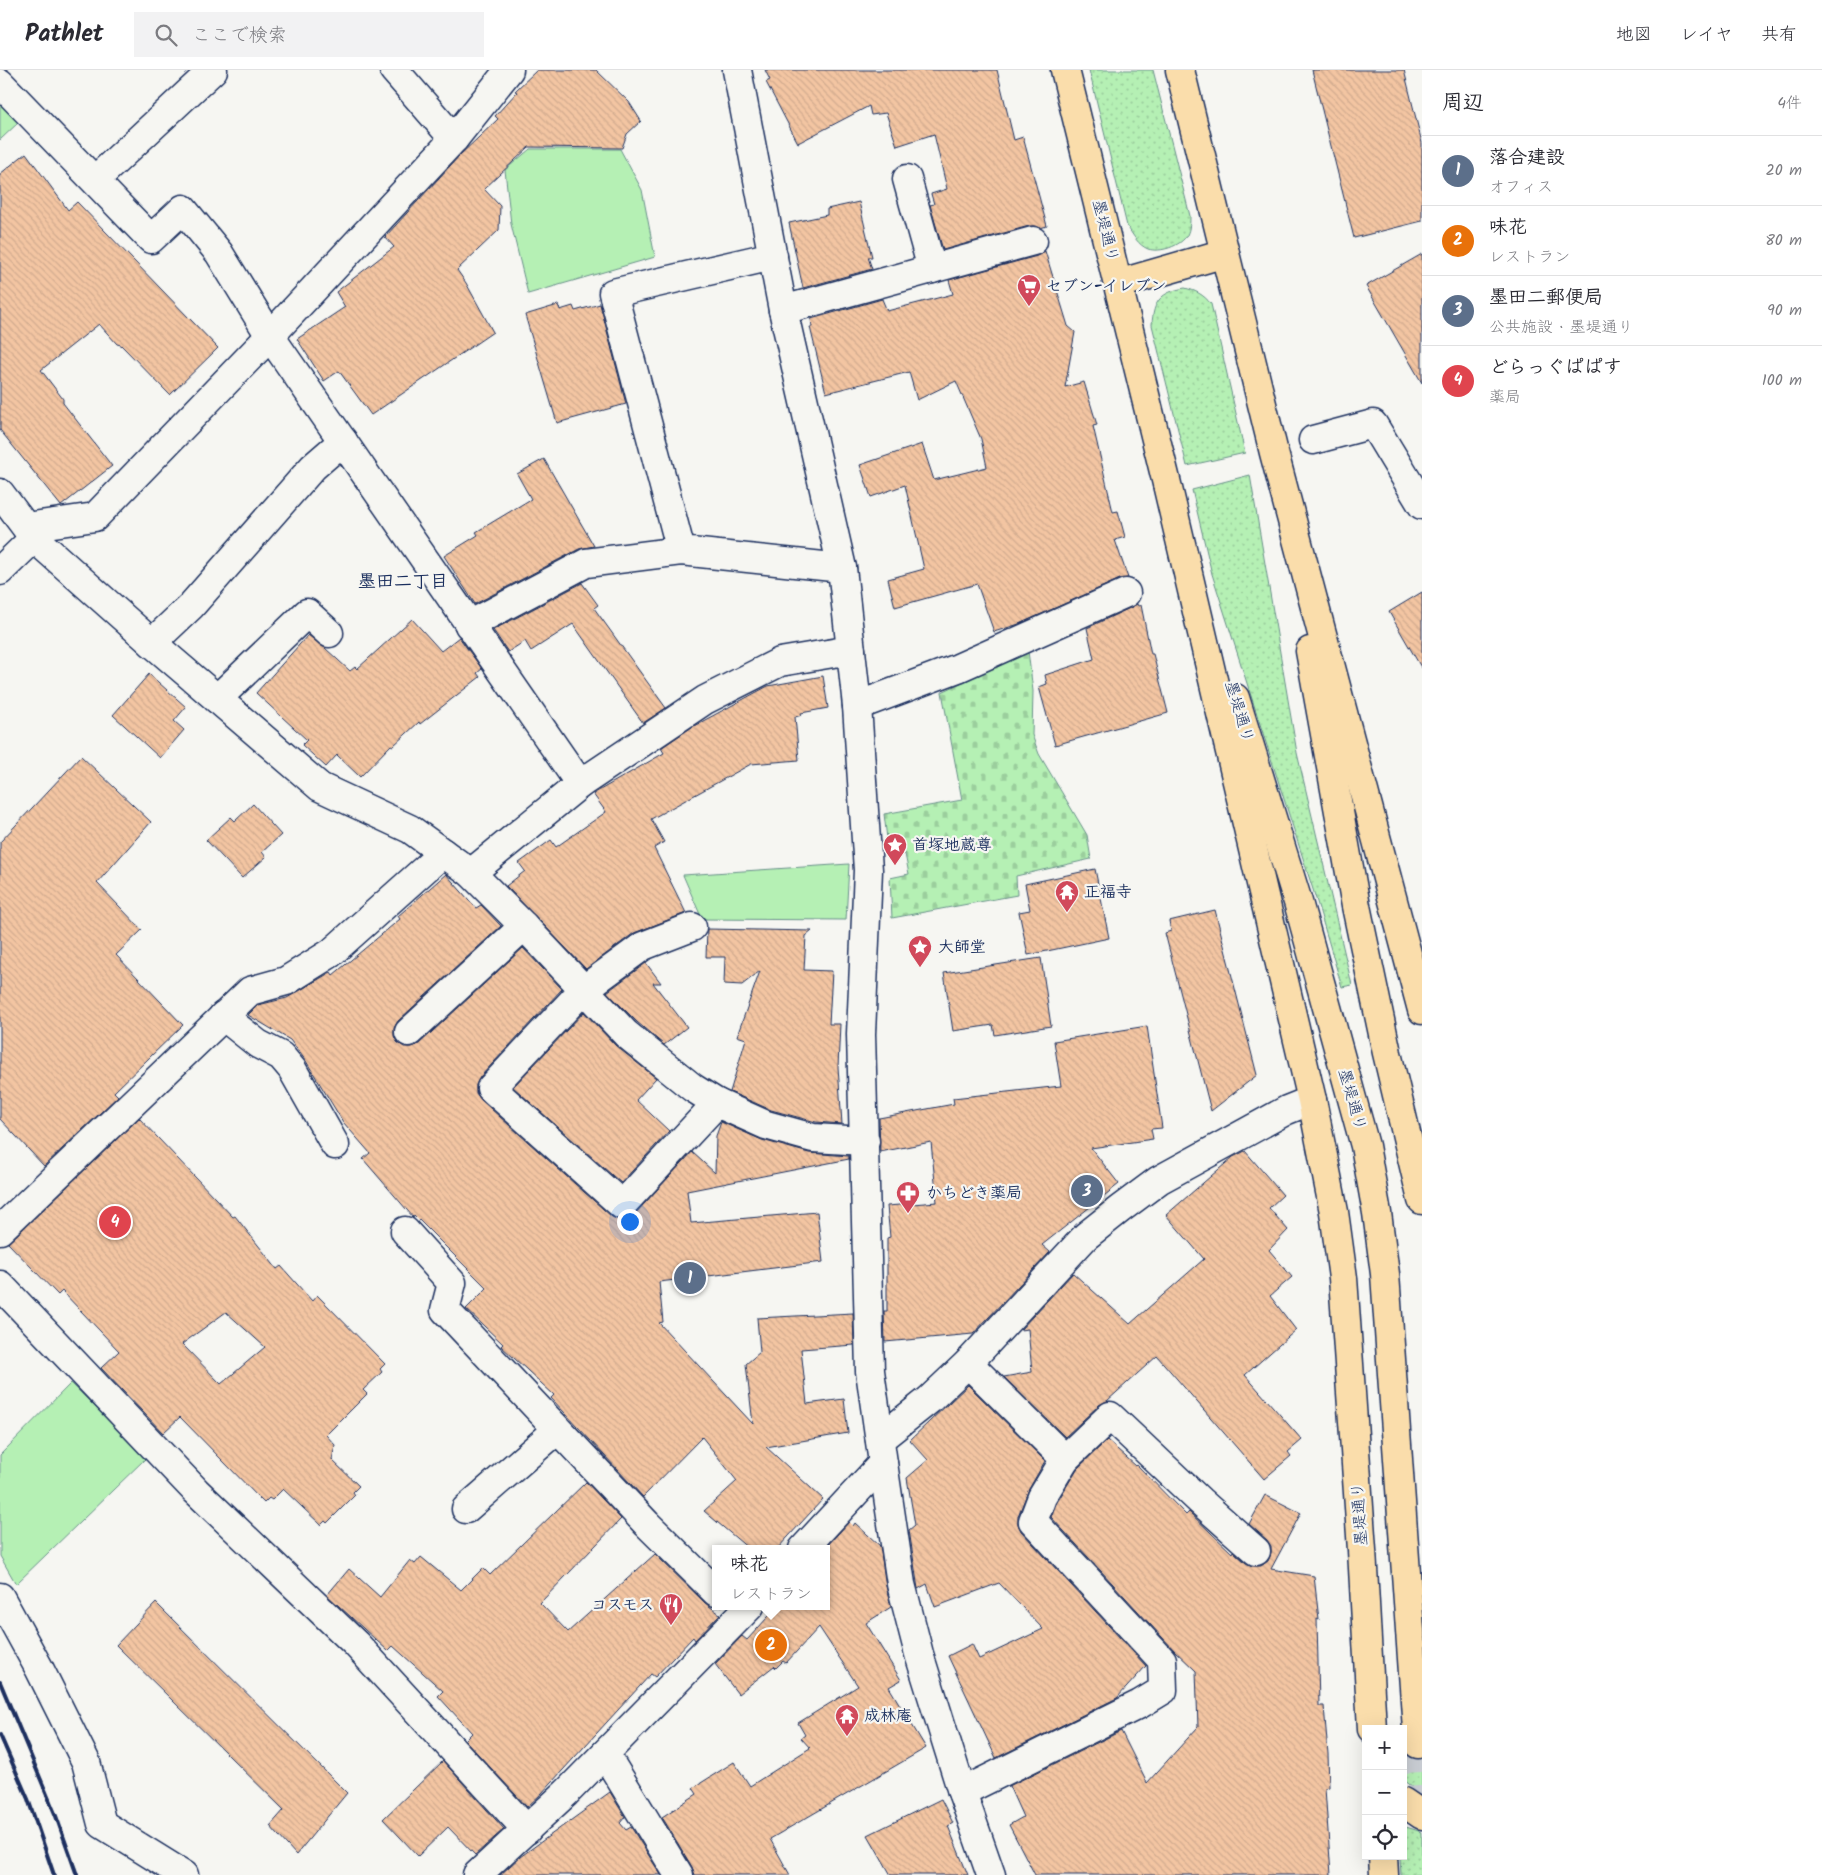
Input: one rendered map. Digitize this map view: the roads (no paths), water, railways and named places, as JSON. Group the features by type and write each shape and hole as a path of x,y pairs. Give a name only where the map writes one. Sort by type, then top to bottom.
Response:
{"main road":[{"name":"墨堤通り","path":"1065,70 1166,480 1312,1100 1334,1212 1343,1278 1362,1540 1372,1725"},
{"path":"1180,70 1274,453 1422,1010"},
{"path":"1118,284 1225,253"},
{"path":"1274,453 1356,906 1387,1053 1422,1200"},
{"name":"墨堤通り","path":"1166,480 1298,902 1365,1146 1377,1213 1385,1274 1418,1744"},
{"path":"1407,1805 1422,1815"},
{"path":"1382,1860 1384,1875"}],"street":[{"path":"0,74 4,70"},
{"path":"95,180 213,70"},
{"path":"394,70 454,139"},
{"path":"0,571 30,533 95,518 270,336 454,139 509,70"},
{"path":"741,72 783,310 842,568 857,706 868,870 861,1034 870,1371 881,1451 901,1584 919,1654 962,1792 991,1875"},
{"path":"0,83 151,239 183,209 218,253 270,336 580,784"},
{"path":"907,179 932,269"},
{"path":"783,310 1033,241"},
{"path":"681,551 613,293 773,256"},
{"path":"1313,440 1373,424 1422,505"},
{"path":"152,643 191,606 313,467 343,441"},
{"path":"0,493 30,533 152,643 320,788 410,829 471,873 626,1034 693,1088 717,1103 766,1125 812,1138 865,1141"},
{"path":"469,625 586,563 681,551 842,568"},
{"path":"857,706 958,668 1126,593"},
{"path":"217,699 307,613 329,633"},
{"path":"471,873 580,784 705,700 780,662 851,650"},
{"path":"0,1230 250,991 286,981 331,953 443,853"},
{"path":"409,1032 524,926"},
{"path":"692,927 643,946 583,990 491,1088 622,1205 717,1103"},
{"path":"222,1016 258,1044 281,1056 292,1069 335,1144"},
{"path":"806,1545 881,1451 929,1400 968,1363 1086,1236 1159,1180 1287,1110 1312,1100"},
{"path":"405,1231 452,1283 445,1310 647,1524 712,1588"},
{"path":"0,1285 196,1491 356,1644 526,1830"},
{"path":"968,1363 1065,1459"},
{"path":"962,1792 1140,1704 1163,1690 1162,1660 1033,1521 1042,1497 1065,1459 1110,1416 1256,1551"},
{"path":"466,1509 558,1430"},
{"path":"0,1597 39,1668 86,1762 102,1824 184,1875"},
{"path":"477,1875 605,1754 741,1610"},
{"path":"605,1754 679,1875"}],"tunnel":[{"path":"1418,1744 1422,1803"}],"railway":[{"path":"0,1682 56,1816 77,1875"},
{"path":"0,1735 28,1799 54,1875"}],"place":[{"name":"セブン-イレブン","path":"1029,307"},
{"name":"首塚地蔵尊","path":"895,866"},
{"name":"正福寺","path":"1067,913"},
{"name":"大師堂","path":"920,968"},
{"name":"墨田二郵便局","path":"1087,1191"},
{"name":"かちどき薬局","path":"908,1214"},
{"name":"どらっぐぱぱす","path":"115,1222"},
{"name":"落合建設","path":"690,1278"},
{"name":"コスモス","path":"671,1626"},
{"name":"味花","path":"771,1645"},
{"name":"成林庵","path":"847,1737"}],"district":[{"name":"墨田二丁目","path":"403,582"}]}
